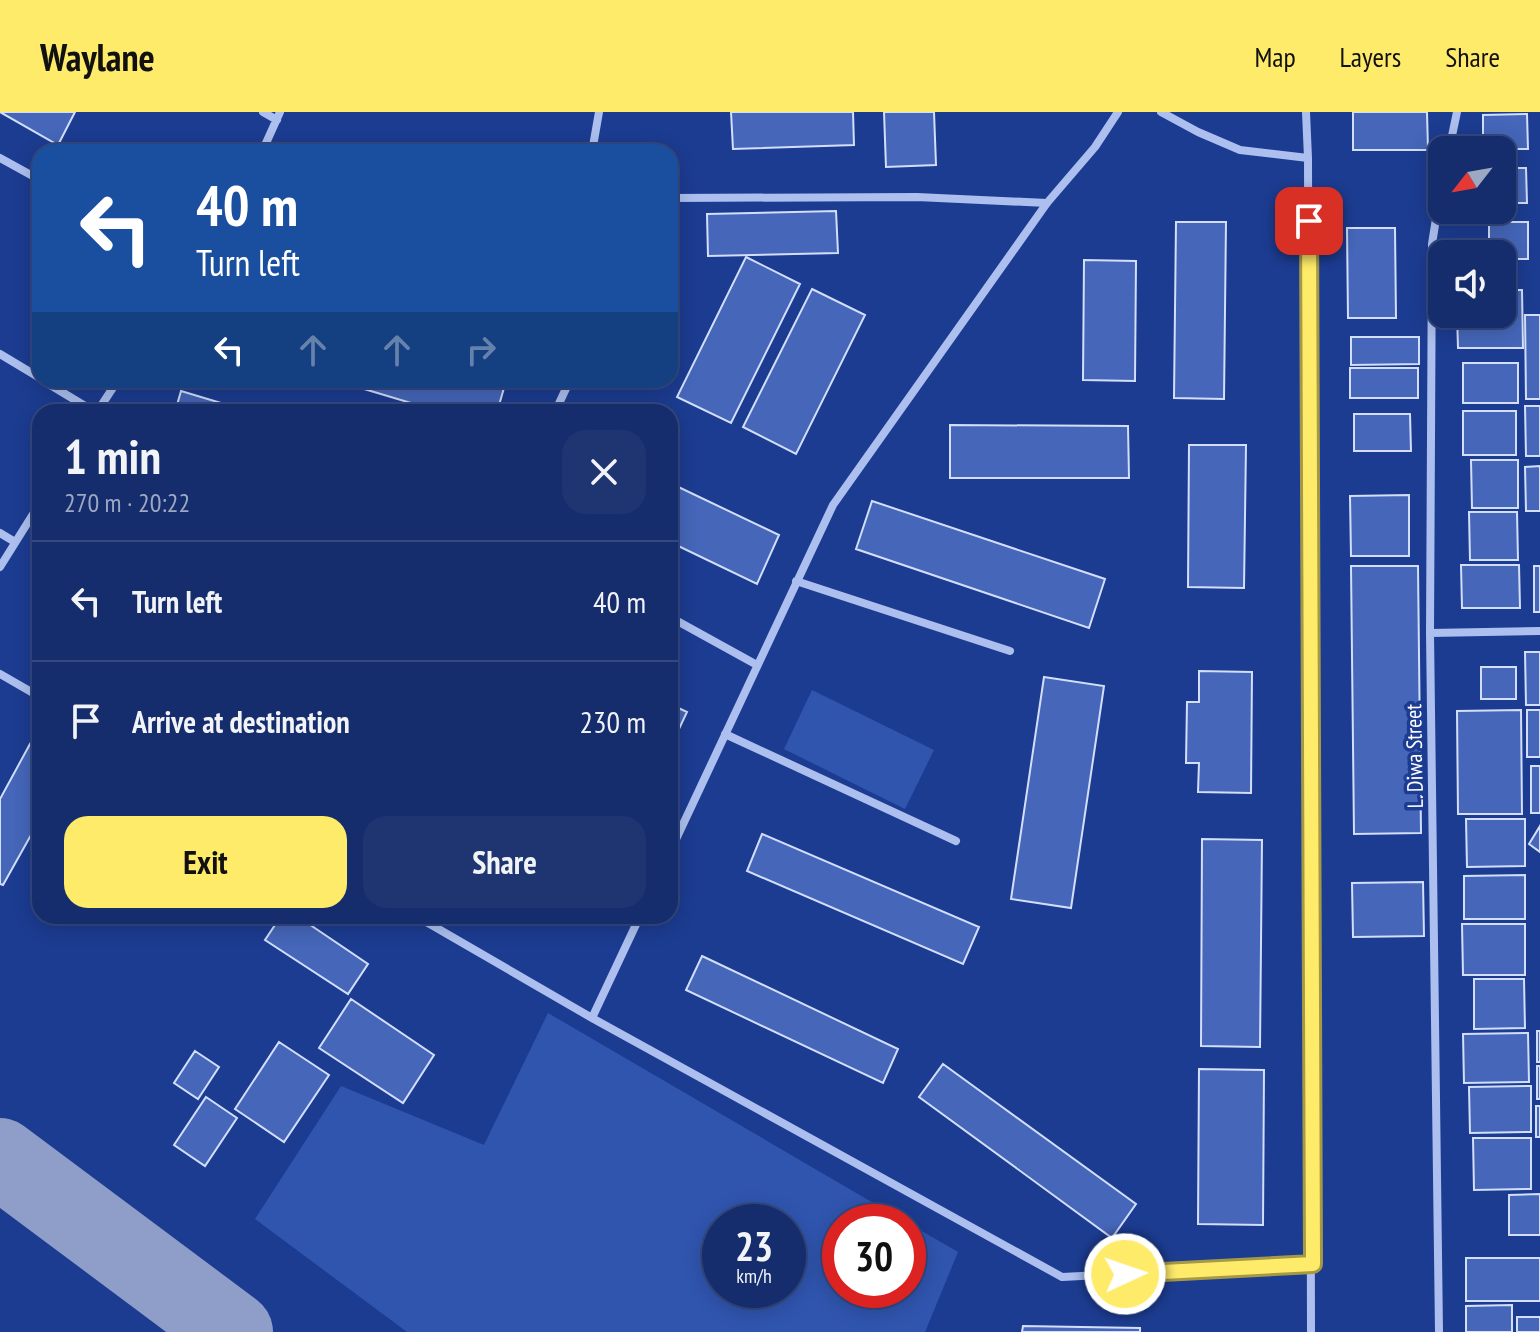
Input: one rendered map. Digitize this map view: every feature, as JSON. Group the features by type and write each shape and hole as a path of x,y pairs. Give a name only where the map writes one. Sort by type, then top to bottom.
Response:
{"street":[{"path":"263,112 278,116 266,144"},
{"path":"593,144 599,112"},
{"path":"678,835 833,505 1047,203 1095,147 1118,112"},
{"path":"1161,112 1240,150 1308,158"},
{"path":"1306,112 1311,1332"},
{"path":"1452,136 1457,112"},
{"path":"0,158 32,176"},
{"path":"678,198 917,197 1047,203"},
{"name":"L. Diwa Street","path":"1435,224 1432,244 1430,633 1439,1332"},
{"path":"0,354 32,374"},
{"path":"56,388 83,404"},
{"path":"0,567 32,515"},
{"path":"0,533 15,542"},
{"path":"796,581 1010,651"},
{"path":"678,621 757,665"},
{"path":"1430,633 1540,631"},
{"path":"0,674 32,692"},
{"path":"725,734 956,841"},
{"path":"430,924 592,1018 1062,1277 1313,1264"},
{"path":"592,1018 636,924"}],"shaded area":[{"path":"812,690 934,750 905,809 784,749"},
{"path":"548,1013 875,1204 822,1204 822,1308 926,1308 926,1233 958,1252 925,1332 407,1332 255,1219 341,1086 484,1145"}],"building":[{"path":"0,112 75,112 56,144"},
{"path":"731,112 853,112 854,145 733,149"},
{"path":"884,112 934,112 936,165 886,167"},
{"path":"1353,112 1427,112 1428,150 1353,150"},
{"path":"1527,114 1528,149 1516,149 1516,136 1483,136 1483,115"},
{"path":"1516,168 1526,168 1527,203 1516,203"},
{"path":"836,211 838,253 708,256 707,214"},
{"path":"1176,222 1226,222 1224,399 1174,398"},
{"path":"1528,222 1528,259 1516,259 1516,240 1489,240 1489,224"},
{"path":"1347,228 1395,228 1396,318 1348,318"},
{"path":"746,257 800,284 731,423 677,397"},
{"path":"1084,260 1136,261 1135,381 1083,380"},
{"path":"812,289 865,315 796,454 743,427"},
{"path":"1516,290 1522,290 1523,348 1458,348 1457,328 1516,328"},
{"path":"1525,315 1540,315 1540,399 1526,399"},
{"path":"1351,337 1419,337 1419,364 1351,365"},
{"path":"1463,363 1518,363 1518,403 1463,403"},
{"path":"1350,368 1418,368 1418,398 1350,398"},
{"path":"361,388 504,388 499,404 414,404"},
{"path":"181,391 224,404 177,404"},
{"path":"1525,406 1540,406 1540,456 1526,456"},
{"path":"1463,411 1516,411 1516,455 1463,455"},
{"path":"1354,414 1410,414 1411,451 1354,451"},
{"path":"950,425 1128,426 1129,478 950,478"},
{"path":"1189,445 1246,445 1244,588 1188,587"},
{"path":"1471,460 1518,460 1518,508 1472,508"},
{"path":"1540,466 1540,511 1526,511 1525,467"},
{"path":"678,487 779,535 757,584 678,546"},
{"path":"1409,495 1409,556 1351,556 1350,496"},
{"path":"872,501 1105,579 1089,628 856,549"},
{"path":"1469,512 1517,512 1518,560 1470,560"},
{"path":"1461,565 1519,565 1520,608 1462,608"},
{"path":"1351,566 1418,566 1421,833 1354,834"},
{"path":"1534,566 1540,566 1540,612 1534,612"},
{"path":"1525,652 1540,652 1540,705 1526,705"},
{"path":"1481,667 1516,667 1516,699 1481,699"},
{"path":"1199,671 1252,672 1251,793 1198,792 1199,763 1186,763 1187,702 1199,702"},
{"path":"1044,677 1104,686 1071,908 1011,899"},
{"path":"678,708 687,712 678,731"},
{"path":"1521,710 1522,814 1458,814 1457,711"},
{"path":"1527,710 1540,710 1540,757 1527,757"},
{"path":"30,744 32,833 3,885 0,884 0,799"},
{"path":"1531,766 1540,766 1540,813 1531,813"},
{"path":"1466,819 1525,819 1525,866 1467,867"},
{"path":"1540,826 1540,852 1529,844"},
{"path":"762,834 979,927 963,964 747,871"},
{"path":"1202,839 1262,840 1260,1047 1201,1046"},
{"path":"1525,875 1525,919 1464,919 1464,876"},
{"path":"1423,882 1424,936 1353,937 1352,883"},
{"path":"276,924 309,924 368,964 348,994 265,940"},
{"path":"1462,924 1525,924 1525,975 1463,975"},
{"path":"702,956 898,1049 883,1083 686,990"},
{"path":"1474,979 1524,979 1525,1028 1474,1029"},
{"path":"351,999 434,1055 403,1103 319,1048"},
{"path":"1537,1031 1540,1031 1540,1062 1537,1062"},
{"path":"1528,1033 1529,1082 1464,1083 1463,1034"},
{"path":"279,1042 329,1075 284,1142 235,1109"},
{"path":"195,1051 219,1067 198,1099 174,1083"},
{"path":"943,1064 1136,1204 1112,1238 919,1097"},
{"path":"1537,1066 1540,1066 1540,1099 1537,1099"},
{"path":"1199,1069 1264,1070 1263,1225 1198,1224"},
{"path":"1531,1086 1531,1132 1470,1133 1469,1087"},
{"path":"206,1097 237,1118 205,1166 174,1145"},
{"path":"1536,1106 1540,1106 1540,1137 1536,1137"},
{"path":"1473,1138 1531,1138 1531,1189 1474,1190"},
{"path":"1540,1194 1540,1235 1509,1235 1509,1195"},
{"path":"1466,1258 1540,1258 1540,1301 1466,1301"},
{"path":"1512,1305 1512,1332 1466,1332 1466,1306"},
{"path":"1517,1317 1540,1317 1540,1332 1517,1332"},
{"path":"1023,1326 1140,1328 1140,1332 1022,1332"}],"taxiway":[{"path":"0,1158 233,1332"}],"route":[{"path":"1125,1274 1313,1264 1309,221"}]}
